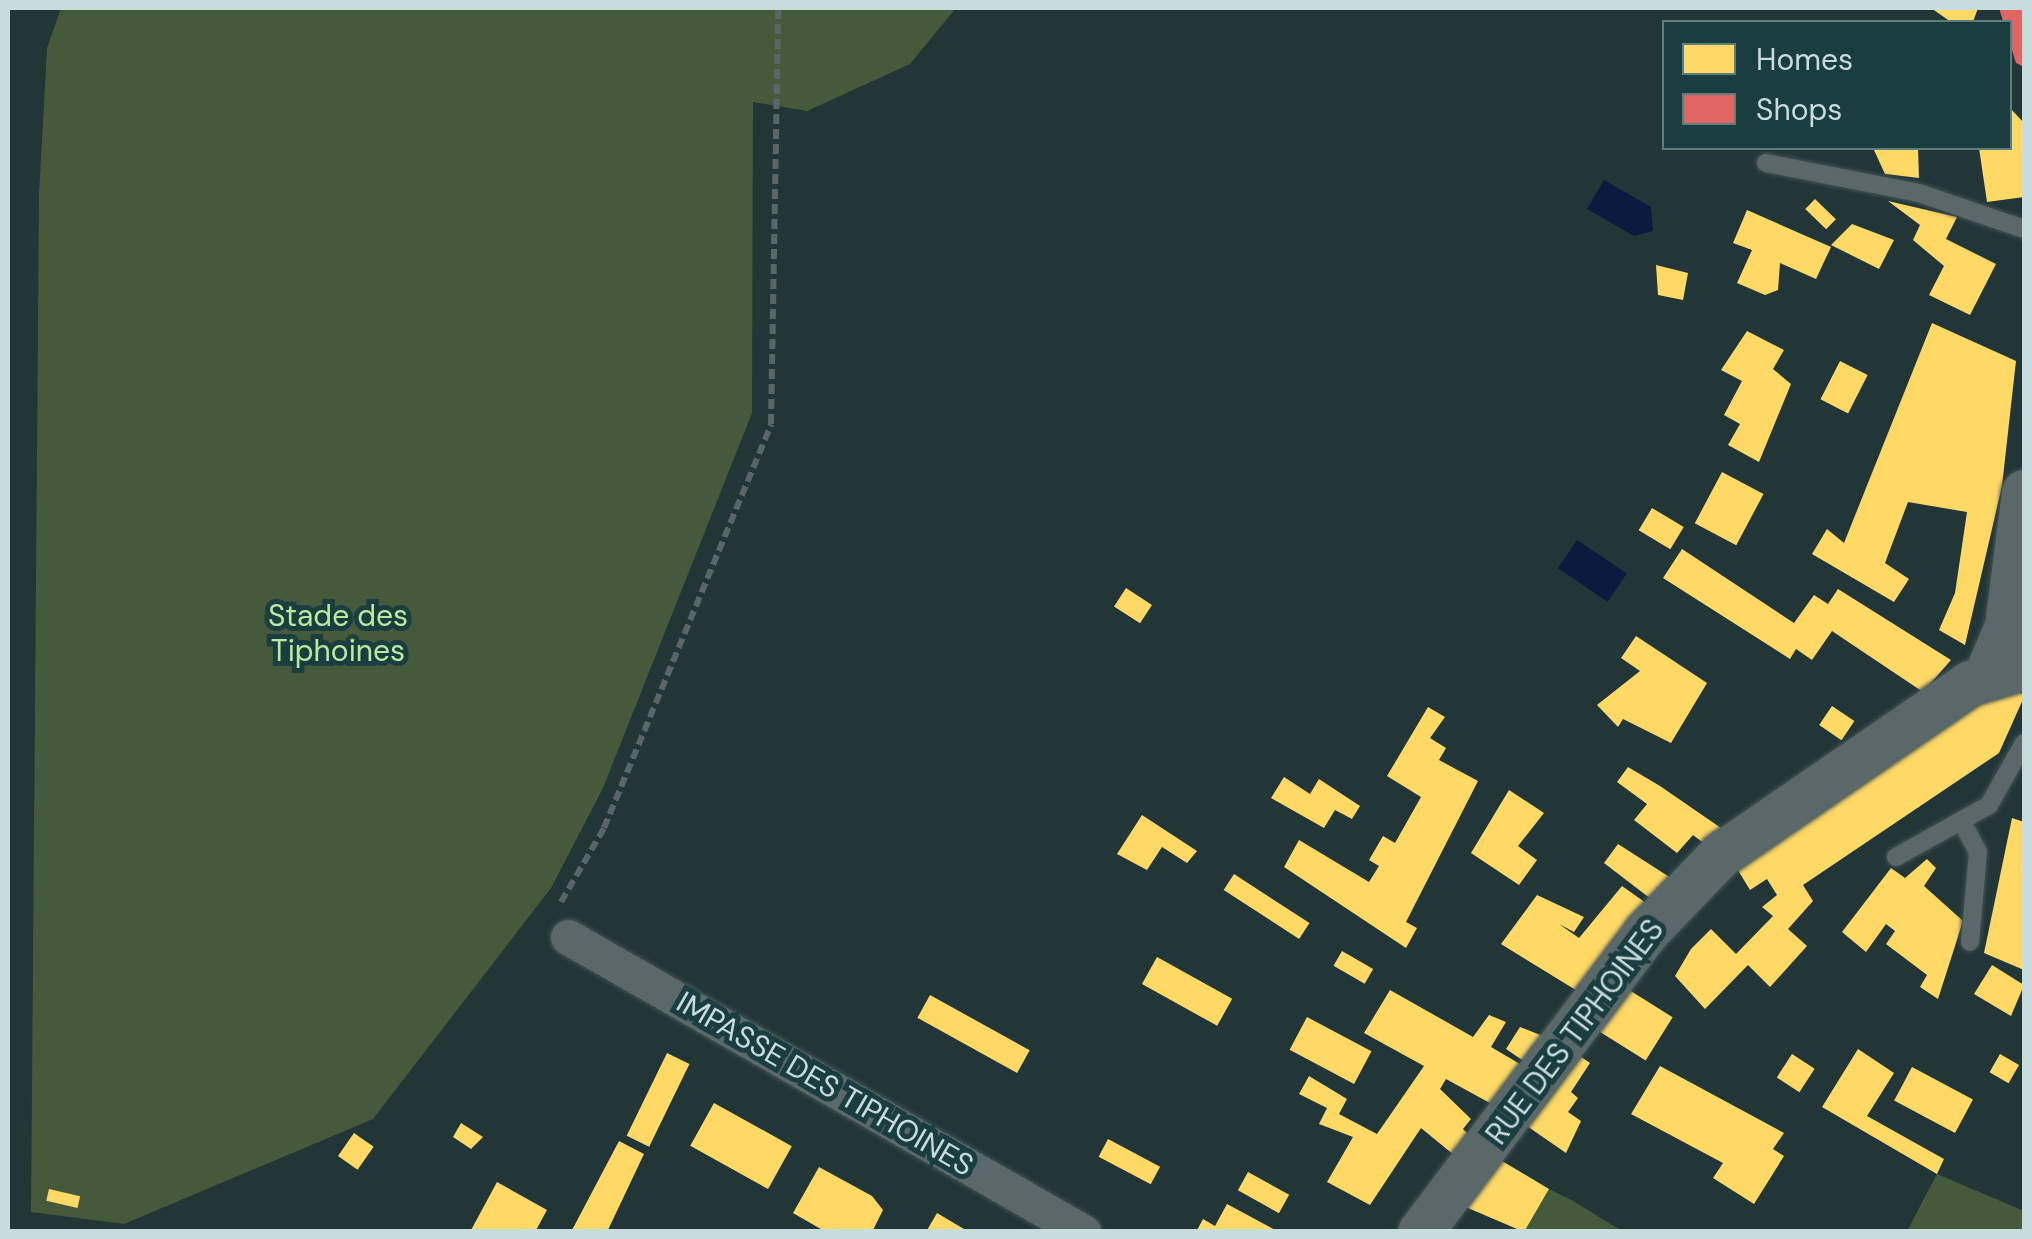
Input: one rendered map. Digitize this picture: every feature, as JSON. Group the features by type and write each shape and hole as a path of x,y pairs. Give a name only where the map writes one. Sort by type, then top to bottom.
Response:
{"street":[{"path":"2006,670 2018,606 2024,492"},
{"name":"RUE DES TIPHOINES","path":"1420,1232 1646,932 1722,854 2006,670"},
{"name":"IMPASSE DES TIPHOINES","path":"568,937 1083,1232"}],"lane":[{"path":"1766,162 1919,193 2024,229"},
{"path":"1896,857 1963,824 1989,805 2024,743"},
{"path":"1963,824 1978,852 1970,942"}],"path":[{"path":"568,937 565,892 604,828 771,424 778,8"}],"green space":[{"name":"Stade des Tiphoines","path":"61,8 956,8 910,64 807,111 753,102 752,413 603,788 551,888 373,1119 124,1224 31,1212 39,195 47,48"},
{"path":"1937,1174 2024,1211 2023,1231 1907,1231"},
{"path":"1549,1189 1573,1201 1622,1231 1524,1232"}],"water":[{"path":"1604,180 1651,207 1653,231 1634,236 1587,209"},
{"path":"1577,540 1627,574 1608,602 1558,568"}],"building: Homes":[{"path":"1931,8 1978,8 1974,20 1948,20"},
{"path":"2012,110 2024,123 2024,197 1987,202 1979,150 2012,150"},
{"path":"1874,150 1918,150 1919,178 1885,174"},
{"path":"1815,199 1836,219 1826,229 1805,209"},
{"path":"1888,201 1957,217 1946,239 1996,264 1970,315 1929,295 1944,266 1913,240 1920,225"},
{"path":"1747,210 1831,247 1816,279 1780,263 1778,290 1765,295 1737,283 1752,250 1733,243"},
{"path":"1852,224 1894,240 1879,269 1831,245"},
{"path":"1656,265 1688,273 1683,300 1658,295"},
{"path":"1932,323 2016,361 2002,486 1965,645 1939,630 1955,593 1967,512 1908,502 1885,563 1909,579 1894,602 1812,554 1827,529 1844,543"},
{"path":"1747,331 1784,350 1773,369 1791,384 1759,462 1728,445 1740,424 1724,415 1742,381 1721,370"},
{"path":"1840,361 1868,375 1848,413 1820,399"},
{"path":"1722,472 1763,494 1736,545 1695,523"},
{"path":"1652,508 1684,527 1670,549 1639,530"},
{"path":"1682,549 1794,623 1814,595 1828,604 1838,589 1951,660 1923,692 1832,631 1812,660 1796,649 1790,659 1663,578"},
{"path":"1126,588 1152,605 1140,623 1114,606"},
{"path":"1636,636 1707,683 1671,743 1623,719 1618,727 1597,705 1640,671 1621,658"},
{"path":"2013,682 2024,697 1999,753 1803,885 1813,901 1788,929 1807,946 1770,987 1748,965 1705,1009 1675,976 1691,949 1711,929 1736,954 1773,916 1762,907 1777,895 1767,879 1750,890 1736,867"},
{"path":"1832,706 1854,721 1842,740 1819,725"},
{"path":"1428,707 1445,717 1430,738 1446,748 1439,760 1478,781 1406,922 1417,928 1406,948 1284,867 1299,840 1369,882 1379,866 1369,860 1383,836 1395,843 1421,797 1387,776"},
{"path":"1628,767 1721,828 1705,844 1693,835 1677,853 1634,820 1647,804 1617,782"},
{"path":"1284,777 1310,794 1319,779 1360,806 1352,819 1335,810 1324,828 1271,798"},
{"path":"1509,790 1544,813 1518,846 1537,860 1519,885 1471,853"},
{"path":"1142,815 1197,851 1187,863 1162,847 1147,870 1117,854"},
{"path":"2012,818 2024,822 2024,970 1984,953"},
{"path":"1618,844 1671,878 1651,899 1604,863"},
{"path":"1927,859 1936,868 1924,886 1963,921 1938,999 1920,987 1927,975 1886,944 1895,931 1886,924 1866,952 1842,932 1891,868 1905,878"},
{"path":"1234,874 1309,923 1299,939 1224,890"},
{"path":"1622,886 1646,903 1579,992 1501,944 1537,895 1584,917 1574,932 1559,924 1579,938"},
{"path":"1342,951 1373,969 1365,984 1334,966"},
{"path":"1157,957 1232,999 1217,1026 1142,984"},
{"path":"1992,965 2024,985 2011,1016 1974,994"},
{"path":"1626,988 1673,1017 1646,1060 1599,1031"},
{"path":"1390,990 1473,1037 1489,1015 1506,1022 1491,1047 1527,1068 1499,1108 1446,1079 1440,1089 1471,1119 1463,1129 1469,1135 1454,1155 1421,1128 1370,1205 1327,1182 1353,1137 1319,1124 1327,1108 1299,1094 1309,1076 1347,1099 1339,1114 1377,1134 1424,1066 1364,1033"},
{"path":"930,995 1030,1050 1017,1073 917,1018"},
{"path":"1307,1017 1371,1051 1354,1084 1290,1050"},
{"path":"1520,1027 1543,1036 1525,1062 1506,1049"},
{"path":"1858,1049 1894,1073 1867,1116 1944,1159 1937,1174 1822,1107"},
{"path":"667,1053 689,1064 649,1147 627,1136"},
{"path":"1577,1054 1590,1063 1571,1092 1578,1098 1568,1112 1581,1121 1566,1153 1524,1124"},
{"path":"1792,1054 1815,1069 1799,1092 1777,1077"},
{"path":"2000,1054 2019,1065 2009,1083 1990,1072"},
{"path":"1660,1066 1784,1133 1773,1149 1784,1156 1754,1204 1713,1178 1723,1163 1631,1114"},
{"path":"1912,1067 1973,1099 1955,1133 1894,1101"},
{"path":"714,1103 792,1146 768,1189 690,1146"},
{"path":"461,1123 483,1137 471,1149 453,1137"},
{"path":"354,1133 374,1147 358,1170 338,1156"},
{"path":"1108,1139 1160,1167 1151,1184 1099,1157"},
{"path":"619,1141 644,1154 607,1232 571,1232"},
{"path":"1497,1158 1549,1189 1524,1232 1461,1205"},
{"path":"819,1167 872,1196 883,1210 872,1232 826,1232 793,1213"},
{"path":"1248,1172 1289,1195 1279,1213 1238,1190"},
{"path":"497,1182 547,1210 535,1232 470,1232"},
{"path":"49,1189 80,1196 77,1208 46,1201"},
{"path":"1227,1204 1279,1232 1196,1232 1203,1219 1215,1226"},
{"path":"937,1213 969,1232 926,1232"}],"building: Shops":[{"path":"1999,8 2024,8 2024,67 2016,63 2012,50 2012,20 2003,20"}]}
